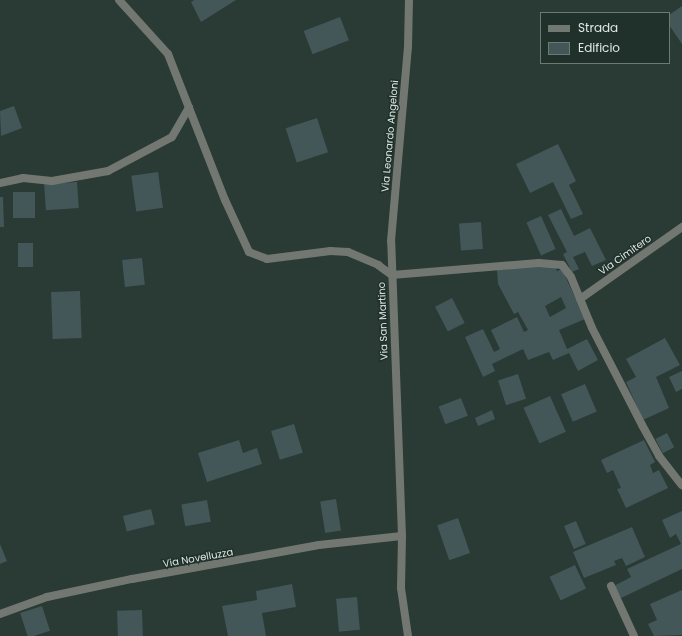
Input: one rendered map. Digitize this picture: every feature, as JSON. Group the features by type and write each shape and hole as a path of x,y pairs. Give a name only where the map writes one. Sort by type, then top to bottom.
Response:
{"street":[{"name":"Via San Martino","path":"119,0 168,54 225,200 249,252 267,259 288,258 330,251 348,252 378,265 392,275 402,536 401,588 408,636"},
{"name":"Via Leonardo Angeloni","path":"392,275 391,241 408,47 409,0"},
{"path":"0,183 23,178 52,182 108,171 172,137 189,108"},
{"name":"Via Cimitero","path":"580,299 682,227"},
{"path":"392,275 539,262 562,265 571,276 592,328 642,426 660,456 682,485"},
{"name":"Via Novelluzza","path":"0,614 47,597 132,579 319,545 402,536"},
{"path":"611,586 634,636"}],"building":[{"path":"194,0 236,0 201,22 191,2"},
{"path":"682,6 682,44 670,26 670,14"},
{"path":"340,17 349,40 313,54 304,31"},
{"path":"14,106 22,128 1,136 0,111"},
{"path":"317,118 328,152 297,162 286,128"},
{"path":"558,144 576,181 569,185 583,214 571,219 553,182 530,193 516,164"},
{"path":"158,172 163,208 136,211 131,176"},
{"path":"77,182 79,208 46,210 44,184"},
{"path":"13,192 35,192 35,218 13,218"},
{"path":"0,197 3,197 4,227 0,227"},
{"path":"561,209 574,236 590,228 606,260 592,266 585,252 573,257 579,269 572,272 563,254 567,252 548,215"},
{"path":"541,216 556,249 541,255 526,223"},
{"path":"481,222 483,249 461,250 459,224"},
{"path":"18,243 33,243 33,267 18,267"},
{"path":"142,258 145,285 125,287 122,260"},
{"path":"544,265 555,267 557,271 562,269 585,319 559,330 567,349 587,339 598,360 578,371 569,353 553,360 549,352 528,360 523,349 492,364 495,371 483,377 465,337 483,329 494,352 500,349 491,330 517,317 524,332 528,330 518,312 514,314 498,284 497,270","holes":["561,297 566,308 550,317 545,306"]},
{"path":"80,291 82,338 53,339 51,292"},
{"path":"452,298 465,323 448,332 435,307"},
{"path":"665,338 680,365 656,377 669,408 643,420 626,382 636,377 626,359"},
{"path":"682,371 682,389 676,392 669,377"},
{"path":"518,374 526,399 506,405 498,380"},
{"path":"585,384 597,412 573,422 561,394"},
{"path":"550,396 566,432 539,443 524,408"},
{"path":"461,398 468,416 445,424 439,407"},
{"path":"492,410 495,419 478,426 475,418"},
{"path":"294,424 303,453 280,460 271,431"},
{"path":"667,433 674,447 663,453 655,439"},
{"path":"239,440 243,453 257,448 262,464 207,482 198,453"},
{"path":"644,440 655,462 650,465 653,473 659,470 668,488 626,508 617,489 621,488 613,470 607,473 601,460"},
{"path":"336,499 341,531 325,533 320,502"},
{"path":"207,500 211,522 185,526 181,505"},
{"path":"151,509 155,525 127,532 123,516"},
{"path":"682,511 682,569 621,598 614,586 631,577 627,569 681,544 676,534 670,538 662,520"},
{"path":"458,518 470,553 449,560 437,525"},
{"path":"576,521 586,544 574,549 564,526"},
{"path":"632,527 645,557 626,566 622,558 614,561 616,565 584,578 573,552"},
{"path":"0,544 7,561 0,564"},
{"path":"575,565 586,589 561,600 550,577"},
{"path":"292,584 296,607 262,613 266,636 228,636 222,606 257,600 256,591"},
{"path":"682,590 682,635 654,636 648,624 657,620 650,604"},
{"path":"357,597 360,630 339,632 336,599"},
{"path":"42,606 50,631 34,636 28,636 20,613"},
{"path":"142,610 143,636 118,636 117,611"}]}
